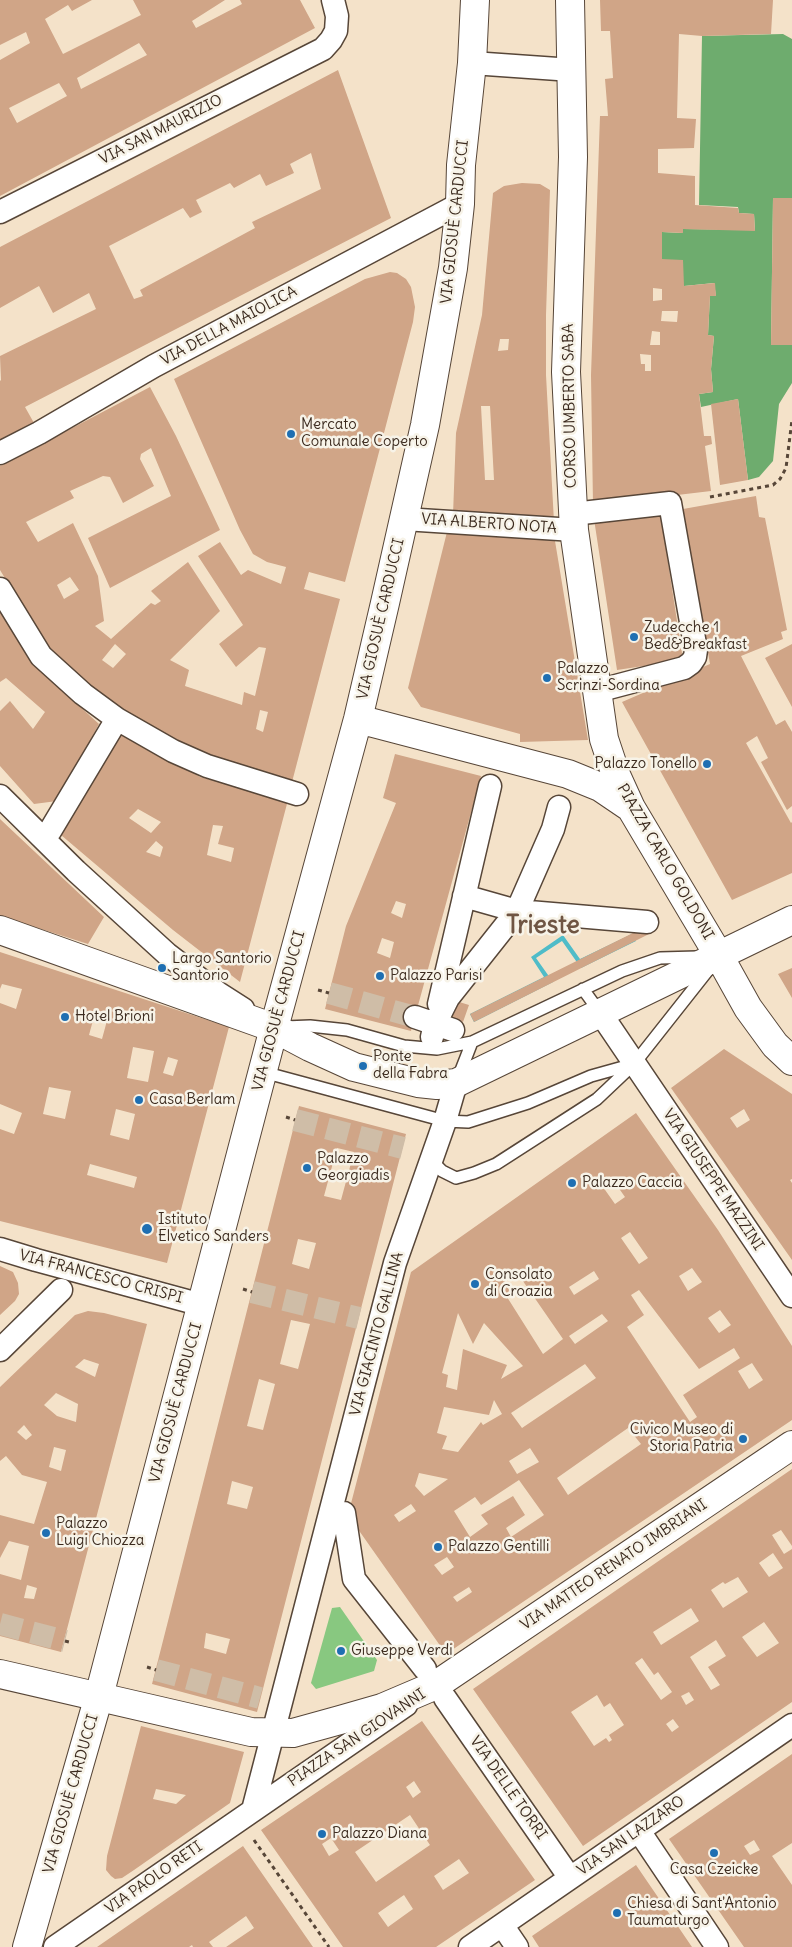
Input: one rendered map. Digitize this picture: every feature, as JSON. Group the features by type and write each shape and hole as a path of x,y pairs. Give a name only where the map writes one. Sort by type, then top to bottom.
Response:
{"main road":[{"name":"VIA GIOSUÈ CARDUCCI","path":"27,1947 99,1696 274,1028 358,719 404,519 443,331 460,204 461,165 472,63 474,0"},
{"name":"CORSO UMBERTO SABA","path":"570,0 573,157 566,372 573,522 604,739"},
{"path":"358,719 568,774 600,787 631,808"},
{"name":"PIAZZA CARLO GOLDONI","path":"456,1083 719,956 631,808 616,775 604,739"},
{"path":"792,920 719,956 748,1008 775,1045 792,1061"},
{"path":"0,930 274,1028 354,1067 418,1083 437,1085 456,1083"},
{"name":"VIA MATTEO RENATO IMBRIANI","path":"435,1684 792,1445"},
{"path":"0,1674 251,1732 274,1733"},
{"name":"PIAZZA SAN GIOVANNI","path":"274,1733 293,1733 382,1708 435,1684"}],"street":[{"name":"VIA SAN MAURIZIO","path":"0,212 323,49 336,31 337,16 333,0"},
{"path":"472,63 572,70"},
{"name":"VIA DELLA MAIOLICA","path":"0,453 154,366 460,204"},
{"name":"VIA ALBERTO NOTA","path":"404,519 573,522 670,502 696,650 695,657 684,668 597,691"},
{"path":"0,589 42,656 83,694 118,719 173,751 207,766 297,794"},
{"path":"50,830 118,719"},
{"path":"490,786 433,1027 448,998 517,911 553,829 559,806"},
{"path":"0,796 76,871 167,954 218,994 274,1028"},
{"path":"464,896 517,911 647,922"},
{"path":"600,1014 634,1064"},
{"name":"VIA GIUSEPPE MAZZINI","path":"634,1064 792,1296"},
{"path":"431,1160 456,1083"},
{"name":"VIA GIACINTO GALLINA","path":"337,1511 396,1263 431,1160"},
{"name":"VIA FRANCESCO CRISPI","path":"0,1249 202,1305"},
{"path":"0,1350 61,1290"},
{"name":"PIAZZA SAN GIOVANNI","path":"253,1810 435,1684 354,1579 337,1511"},
{"name":"PIAZZA SAN GIOVANNI","path":"253,1810 337,1511"},
{"name":"VIA DELLE TORRI","path":"435,1684 570,1878"},
{"name":"VIA SAN LAZZARO","path":"470,1947 792,1725"},
{"name":"VIA PAOLO RETI","path":"55,1947 253,1810"},
{"path":"639,1831 717,1947"},
{"path":"502,1925 517,1947"}],"lane":[{"path":"472,63 480,0"},
{"name":"PIAZZA CARLO GOLDONI","path":"472,1042 622,971 660,958 719,956"},
{"name":"PIAZZA CARLO GOLDONI","path":"431,1160 442,1171 456,1178 474,1173 496,1164 597,1099 634,1064 719,956"},
{"path":"583,989 600,1014"},
{"path":"274,1028 310,1026 347,1030 404,1046 437,1049 472,1042"},
{"path":"456,1083 472,1042"},
{"path":"263,1072 445,1121 468,1122 528,1103 591,1076 634,1064"}],"path":[{"path":"710,497 773,485 780,479 786,468 792,420"},
{"path":"318,990 329,993"},
{"path":"286,1117 295,1120"},
{"path":"243,1290 252,1292"},
{"path":"148,1667 156,1670"},
{"path":"249,1833 329,1947"}],"green space":[{"path":"783,34 792,39 792,198 773,198 771,345 792,345 792,383 779,404 773,461 759,477 748,480 738,399 701,407 699,394 713,392 711,369 714,336 708,335 710,296 716,296 714,283 684,286 662,259 662,232 682,233 683,229 755,230 754,214 739,213 738,207 699,205 702,36"},
{"path":"340,1607 377,1660 374,1671 316,1689 311,1683 332,1608"}],"water":[{"path":"632,934 636,941 581,968 562,941 536,958 553,982 474,1022 470,1014 544,977 531,957 563,935 580,959"}],"building":[{"path":"0,0 92,0 72,11 68,5 45,19 63,54 141,15 133,0 225,0 192,21 196,28 242,4 240,0 300,0 315,28 0,196 0,60 30,43 26,32 0,45","holes":["139,43 147,55 81,89 77,78","59,83 67,96 17,123 9,108"]},
{"path":"600,0 773,0 771,34 702,36 679,34 677,118 696,119 694,148 658,149 658,173 695,176 695,205 738,208 739,213 754,214 755,231 683,229 683,233 662,232 662,259 683,260 684,286 715,283 716,296 710,296 708,335 714,336 711,369 713,392 699,394 704,436 711,436 712,444 705,446 711,491 593,505 591,375 600,116 608,116 605,79 613,78 610,31 601,31","holes":["653,288 662,289 662,300 653,301","662,311 678,311 677,322 661,321","652,331 660,332 660,345 650,345","640,354 651,355 651,371 645,371 645,364 641,364"]},
{"path":"338,70 391,218 25,407 34,423 0,441 0,356 96,309 89,293 53,313 39,286 0,308 0,247","holes":["311,153 321,189 252,222 255,228 140,290 143,296 134,299 109,246 183,208 190,218 202,212 196,200 230,183 234,188 260,174 266,186 294,173 290,164"]},
{"path":"522,183 540,184 550,190 546,375 554,522 453,515 456,433 482,315 493,193 504,186","holes":["500,339 509,339 508,350 498,351","481,406 490,406 494,480 485,480"]},
{"path":"773,198 792,198 792,345 771,345"},
{"path":"390,272 397,273 406,279 411,287 415,307 413,322 345,582 309,572 304,589 340,599 292,782 176,745 114,708 50,653 0,570 0,466 150,387 176,436 220,530 110,588 88,538 171,496 151,448 141,454 140,459 154,486 123,503 110,477 103,476 70,491 74,498 26,522 38,542 73,523 98,576 104,621 95,626 111,639 151,603 155,605 161,601 151,591 188,562 220,611 170,660 189,670 185,686 242,705 244,692 255,696 266,648 259,647 236,667 219,644 243,625 198,556 220,542 241,575 248,570 281,584 286,567 267,562 253,554 240,530 174,379 365,279","holes":["70,577 79,590 64,599 57,585","115,644 126,654 113,668 102,660","260,710 268,712 263,732 256,729"]},
{"path":"738,399 748,480 720,485 711,404"},
{"path":"756,496 759,517 765,518 787,630 781,632 783,639 741,656 776,725 785,720 792,732 792,806 787,810 761,762 768,758 757,736 746,743 792,822 792,873 732,900 622,702 710,664 683,509"},
{"path":"660,510 683,660 617,670 594,519"},
{"path":"447,532 554,535 588,740 520,742 520,734 421,707 408,688"},
{"path":"0,611 31,662 99,724 57,801 34,804 0,766 0,711 10,701 33,729 45,712 6,678 0,682"},
{"path":"792,644 792,707 765,658"},
{"path":"124,728 200,777 288,800 240,982 173,930 61,835","holes":["138,809 161,822 151,833 129,818","213,825 223,826 218,844 234,848 231,862 207,855","156,841 163,847 160,857 146,852"]},
{"path":"395,754 481,776 411,1031 325,1009 346,926 396,803 383,798","holes":["396,901 406,904 402,918 391,913","382,938 394,942 390,958 377,953"]},
{"path":"0,819 104,917 88,944 0,916"},
{"path":"649,925 653,932 474,1022 470,1014"},
{"path":"0,952 229,1027 167,1263 0,1221 0,1129 14,1134 22,1113 0,1104 0,1003 16,1009 22,989 2,984 0,989","holes":["95,1013 108,1017 102,1039 89,1035","133,1047 154,1051 148,1082 127,1078","168,1057 178,1060 173,1076 163,1073","49,1087 71,1091 65,1119 43,1114","116,1109 135,1114 129,1140 110,1135","90,1164 137,1177 134,1188 87,1175"]},
{"path":"792,968 792,998 778,974"},
{"path":"456,1001 469,1005 463,1022 451,1017"},
{"path":"724,1049 792,1094 792,1179 790,1180 792,1183 792,1260 671,1088","holes":["744,1109 750,1120 737,1128 730,1118"]},
{"path":"299,1106 406,1134 257,1712 152,1684","holes":["337,1148 354,1152 341,1200 324,1196","298,1239 316,1243 309,1269 292,1264","291,1320 310,1324 298,1369 280,1364","259,1379 275,1384 263,1430 247,1426","232,1481 253,1487 247,1509 227,1504","206,1633 230,1639 226,1654 204,1648"]},
{"path":"636,1113 718,1230 792,1346 792,1420 446,1654 348,1515 411,1272","holes":["613,1180 625,1197 615,1204 603,1187","630,1232 648,1258 639,1264 621,1238","692,1268 702,1282 688,1291 679,1276","516,1271 563,1339 543,1354 507,1297 509,1290 504,1280","594,1271 599,1279 574,1295 569,1287","639,1290 699,1369 734,1348 740,1358 683,1395 697,1417 690,1422 627,1327 644,1315 631,1295","720,1310 731,1325 719,1333 708,1318","458,1313 473,1344 484,1323 523,1366 501,1379 507,1365 463,1349 457,1390 446,1387 448,1375 442,1373","602,1314 608,1321 575,1344 569,1336","752,1363 763,1380 749,1389 738,1371","585,1364 596,1378 522,1428 511,1413","494,1400 502,1414 483,1425 481,1422 458,1452 442,1449 447,1436 437,1433 444,1407 489,1415","628,1428 641,1444 568,1495 557,1478","530,1448 539,1462 517,1474 509,1461","419,1473 448,1479 424,1496 415,1486","519,1480 544,1515 511,1537 506,1528 525,1515 513,1496 481,1515 488,1524 470,1537 454,1511 475,1497 481,1505","411,1504 416,1511 399,1522 394,1515","447,1557 454,1567 442,1575 434,1565","469,1587 472,1592 457,1602 453,1597"]},
{"path":"0,1266 13,1272 18,1283 19,1294 15,1301 0,1315"},
{"path":"88,1311 104,1313 147,1324 61,1652 0,1636 0,1574 21,1580 29,1546 9,1541 0,1558 0,1515 34,1524 47,1482 22,1475 6,1456 0,1461 0,1387 75,1315","holes":["84,1359 99,1364 95,1377 75,1367","56,1393 78,1404 76,1422 57,1416 44,1405","24,1425 32,1435 26,1440 17,1432","54,1447 66,1450 61,1471 49,1467","27,1585 37,1588 34,1599 24,1598"]},
{"path":"792,1469 792,1546 781,1530 772,1535 784,1554 792,1549 792,1702 583,1846 473,1689","holes":["773,1553 783,1568 769,1577 759,1563","738,1577 748,1592 723,1608 711,1590 723,1582 725,1584","691,1608 699,1621 661,1645 653,1632","764,1622 779,1643 757,1657 742,1637","716,1640 726,1656 708,1667 720,1685 711,1690 690,1657","642,1658 654,1675 658,1672 672,1692 661,1700 635,1663","689,1692 694,1700 686,1705 681,1696","597,1695 604,1707 610,1703 624,1725 609,1735 612,1740 609,1742 606,1738 594,1746 571,1712","673,1719 679,1727 672,1732 666,1724"]},
{"name":"Palazzo Diana","path":"422,1721 535,1880 436,1947 343,1947 261,1830","holes":["414,1781 421,1792 413,1798 406,1787","410,1815 430,1845 376,1882 355,1852","331,1838 339,1850 329,1856 322,1844","459,1859 469,1873 443,1890 434,1876","404,1895 413,1909 388,1927 378,1913"]},
{"path":"141,1726 244,1752 230,1803 122,1878 115,1879 106,1870 107,1856","holes":["156,1789 186,1795 176,1804 153,1799"]},
{"name":"Casa Czeicke","path":"792,1754 792,1843 772,1856 792,1885 792,1947 744,1947 669,1839","holes":["754,1840 760,1850 750,1855 744,1846"]},
{"path":"243,1846 313,1947 226,1947 254,1928 246,1916 209,1942 213,1947 193,1947 192,1945 189,1947 97,1947"},
{"name":"Chiesa di Sant'Antonio Taumaturgo","path":"636,1865 692,1947 539,1947 532,1936"}],"tunnel":[{"path":"329,993 415,1017"},
{"path":"295,1120 403,1148"},
{"path":"252,1292 359,1318"},
{"path":"0,1624 65,1641"},
{"path":"156,1670 260,1698"}],"place":[{"name":"Mercato Comunale Coperto","path":"291,434"},
{"name":"Zudecche 1 Bed&Breakfast","path":"634,637"},
{"name":"Palazzo Scrinzi-Sordina","path":"547,678"},
{"name":"Palazzo Tonello","path":"707,764"},
{"name":"Largo Santorio Santorio","path":"162,968"},
{"name":"Palazzo Parisi","path":"380,976"},
{"name":"Hotel Brioni","path":"65,1017"},
{"name":"Ponte della Fabra","path":"363,1066"},
{"name":"Casa Berlam","path":"139,1100"},
{"name":"Palazzo Georgiadis","path":"307,1168"},
{"name":"Palazzo Caccia","path":"572,1183"},
{"name":"Istituto Elvetico Sanders","path":"147,1229"},
{"name":"Consolato di Croazia","path":"475,1284"},
{"name":"Civico Museo di Storia Patria","path":"743,1439"},
{"name":"Palazzo Luigi Chiozza","path":"46,1533"},
{"name":"Palazzo Gentilli","path":"438,1547"},
{"name":"Giuseppe Verdi","path":"341,1651"},
{"name":"Palazzo Diana","path":"322,1834"},
{"name":"Casa Czeicke","path":"714,1853"},
{"name":"Chiesa di Sant'Antonio Taumaturgo","path":"617,1913"}],"district":[{"name":"Trieste","path":"543,926"}]}
